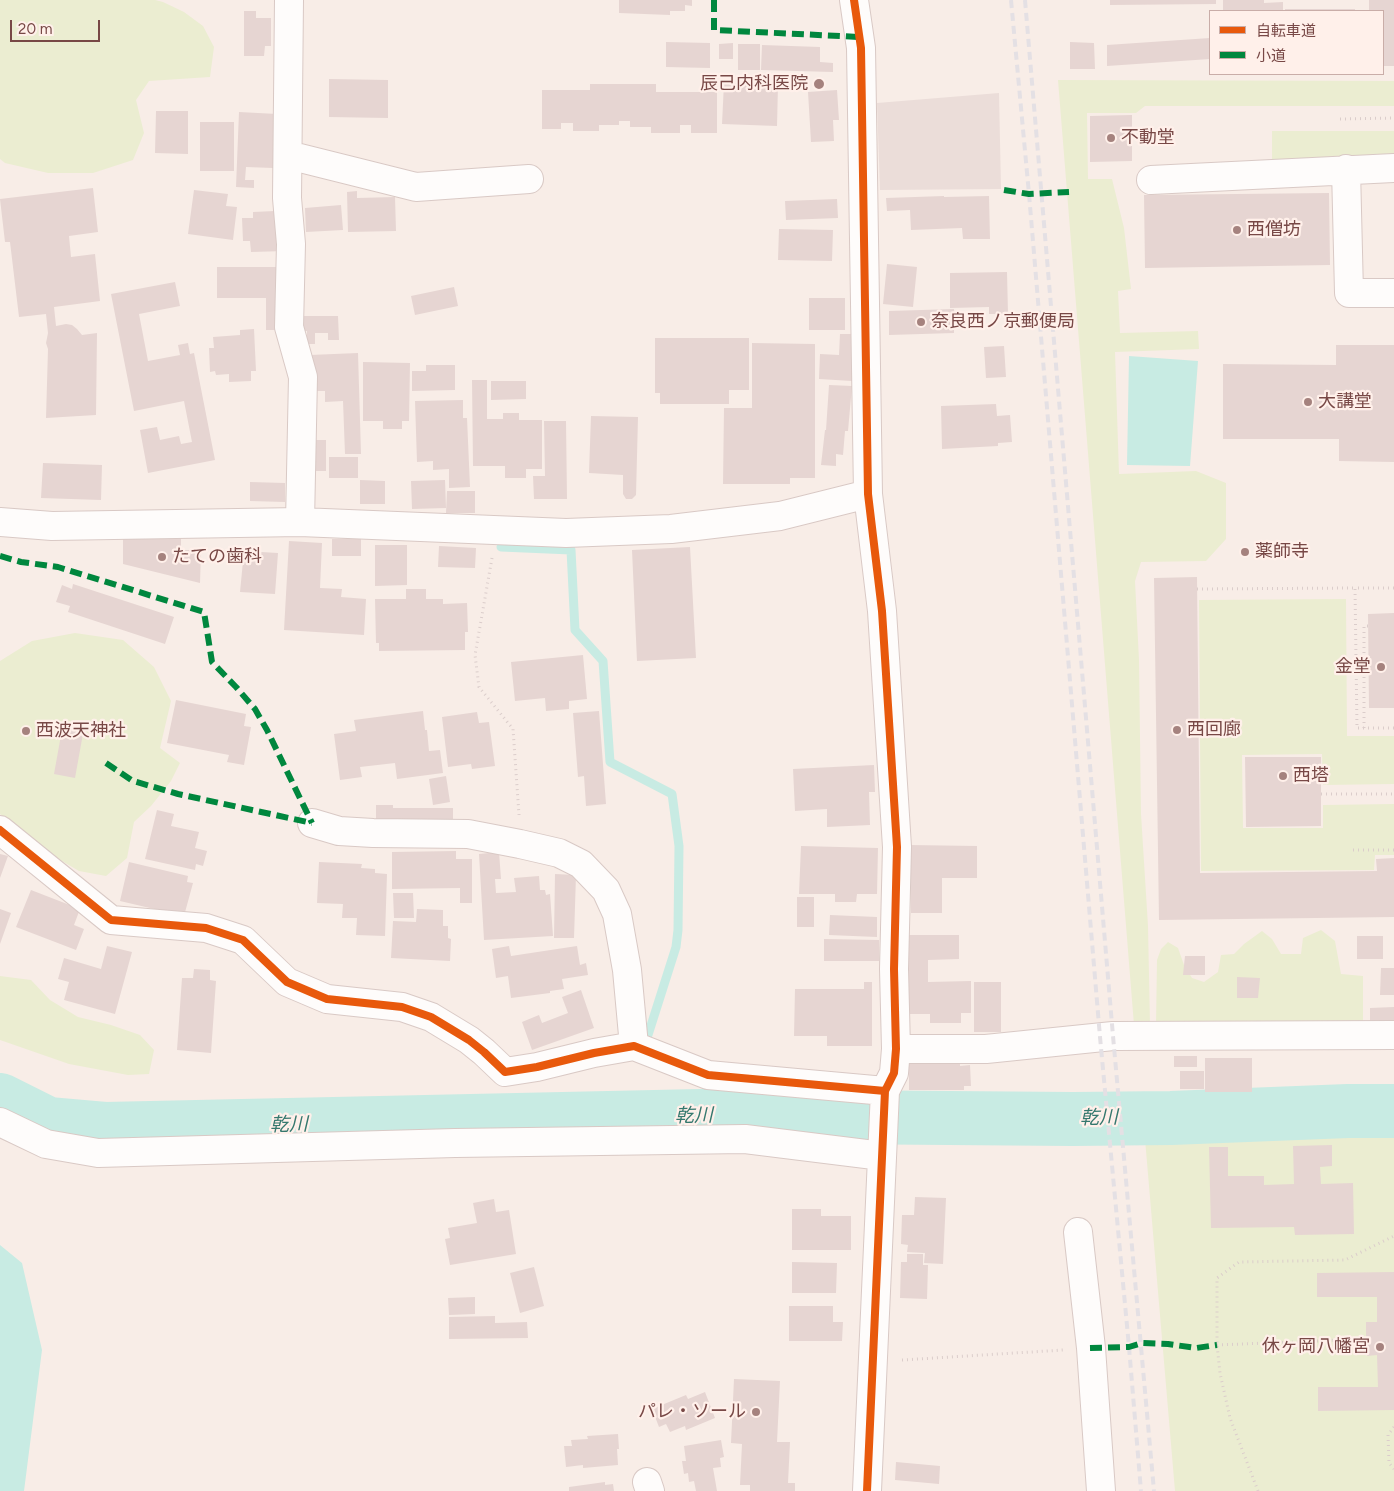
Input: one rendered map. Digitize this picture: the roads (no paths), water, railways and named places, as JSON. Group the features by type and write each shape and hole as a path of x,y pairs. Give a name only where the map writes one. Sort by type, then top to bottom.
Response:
{"street":[{"path":"289,0 287,198 291,244 289,327 303,378 300,522"},
{"path":"854,0 861,48 868,494 882,611 897,847 894,969 896,1049 894,1073 885,1092 867,1491"},
{"path":"288,155 416,187 529,179"},
{"path":"1151,180 1394,168"},
{"path":"1346,169 1349,293 1394,293"},
{"path":"0,522 52,526 300,522 566,532 671,530 780,516 868,494"},
{"path":"312,822 338,830 373,833 468,834 559,853 581,864 606,890 618,914 627,970 634,1046"},
{"path":"0,830 111,920 206,928 243,940 287,982 327,999 402,1007 431,1017 469,1040 505,1072 538,1067 594,1053 634,1046 708,1075 885,1092"},
{"path":"896,1049 986,1049 1113,1036 1394,1035"},
{"path":"0,1122 46,1144 98,1153 455,1143 745,1139 882,1156"},
{"path":"1078,1232 1091,1348 1101,1491"}],"water":[{"path":"1129,356 1198,361 1190,466 1127,465"},
{"path":"0,1245 22,1263 42,1350 24,1491 0,1491"}],"waterway":[{"path":"501,547 571,550 575,630 603,661 610,762 672,794 679,846 678,930 676,947 648,1035"},
{"name":"乾川","path":"0,1100 48,1124 105,1129 700,1116 1073,1119 1394,1111"}],"railway":[{"path":"1011,0 1141,1491"},
{"path":"1025,0 1113,1036 1154,1491"}],"place":[{"name":"辰己内科医院","path":"819,84"},
{"name":"不動堂","path":"1111,138"},
{"name":"西僧坊","path":"1237,230"},
{"name":"奈良西ノ京郵便局","path":"921,322"},
{"name":"大講堂","path":"1308,402"},
{"name":"薬師寺","path":"1245,552"},
{"name":"たての歯科","path":"162,557"},
{"name":"金堂","path":"1381,667"},
{"name":"西回廊","path":"1177,730"},
{"name":"西波天神社","path":"26,731"},
{"name":"西塔","path":"1283,776"},
{"name":"休ヶ岡八幡宮","path":"1380,1347"},
{"name":"パレ・ソール","path":"756,1412"}]}
